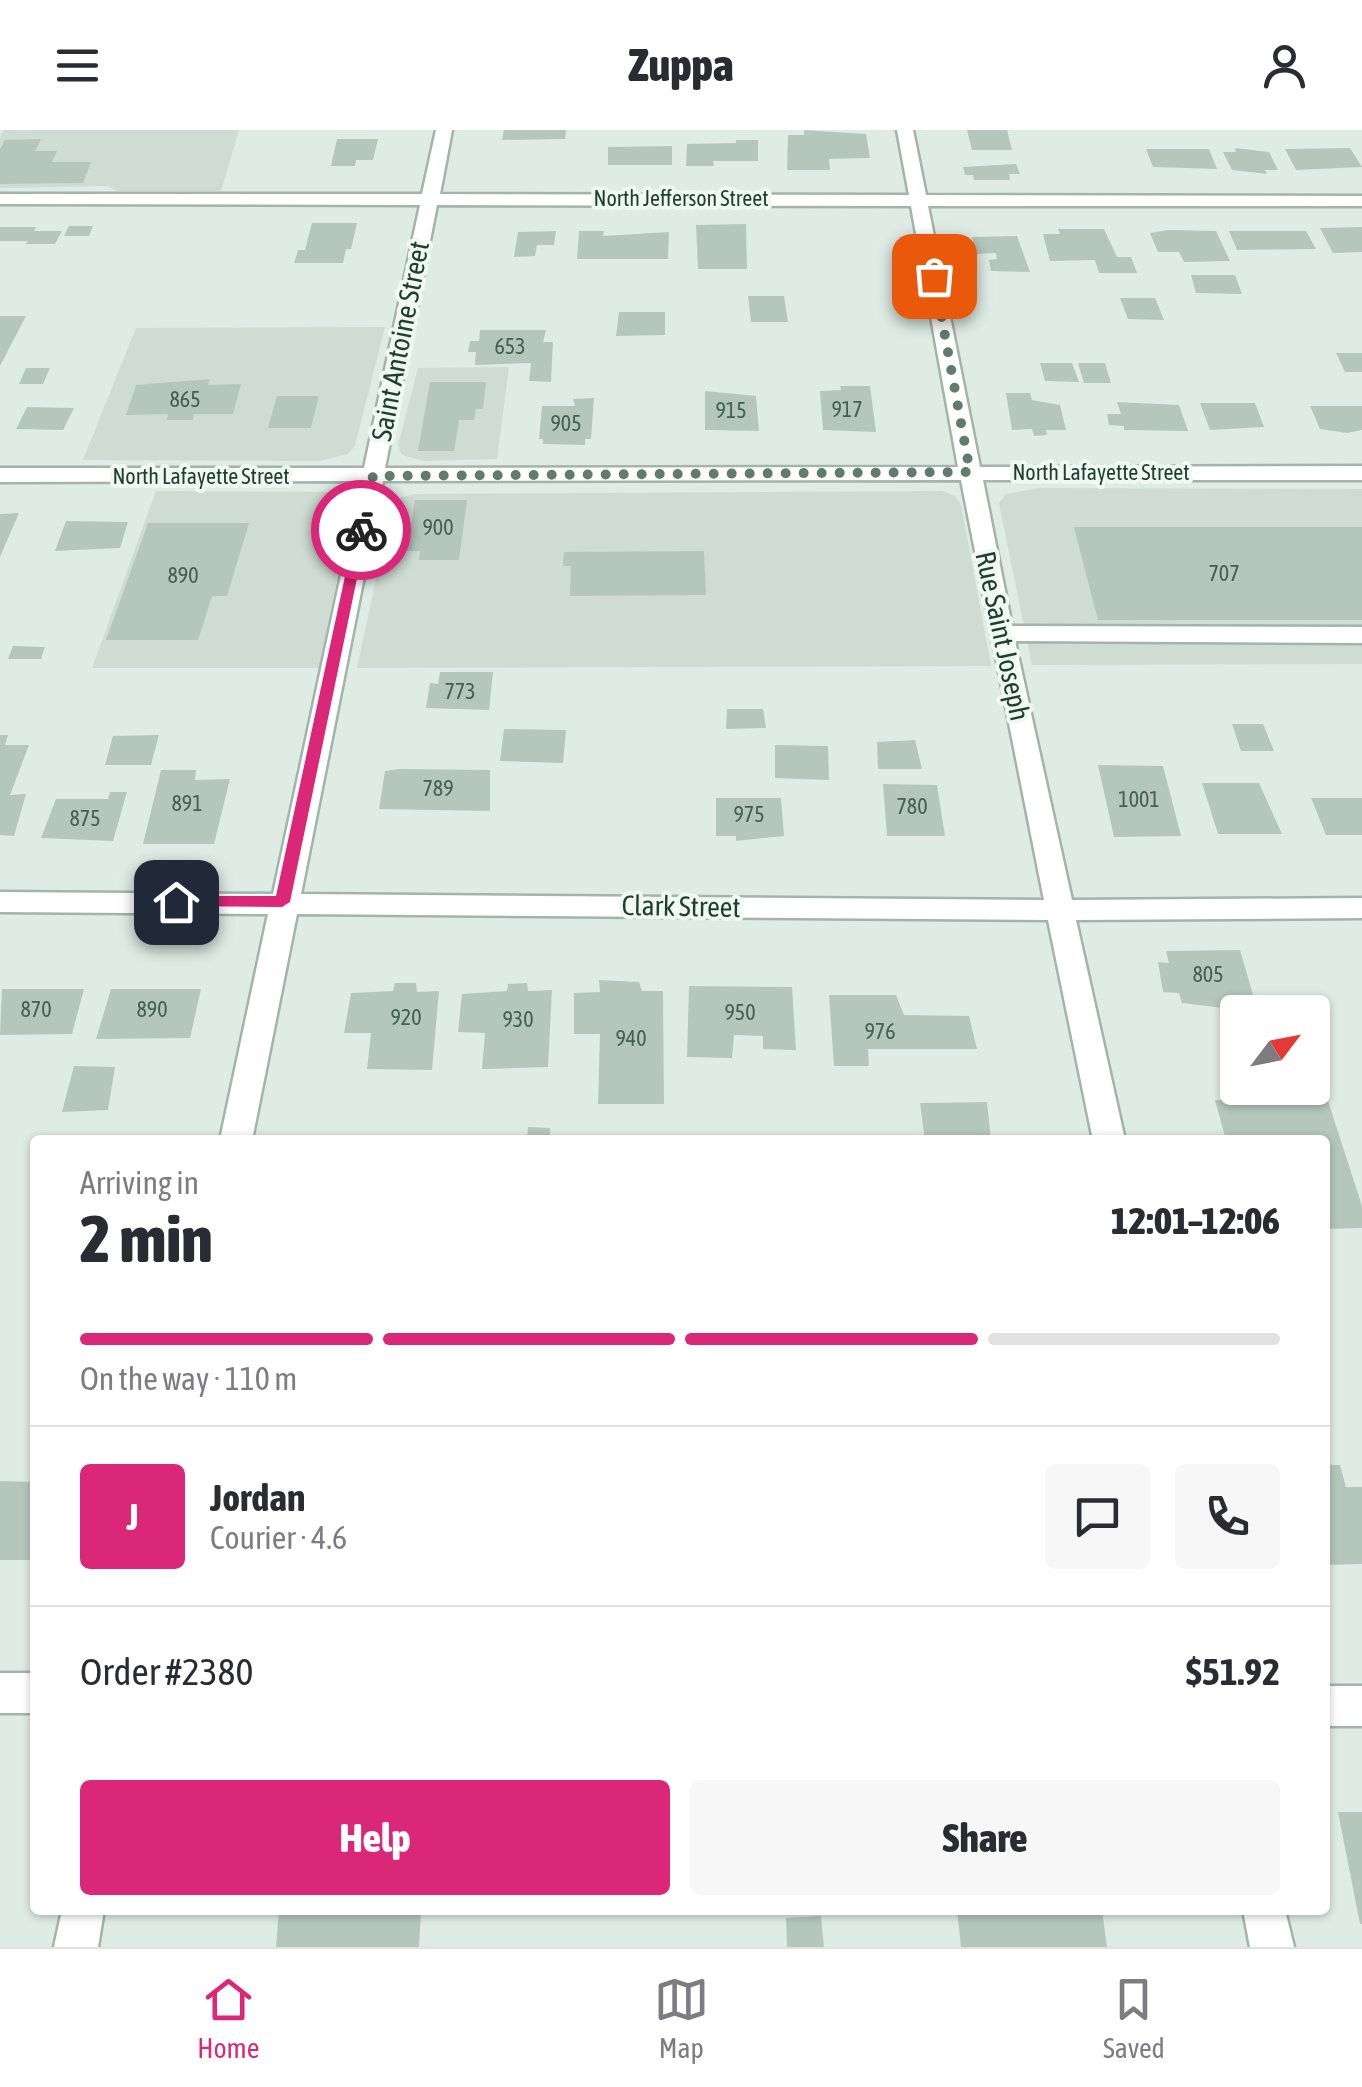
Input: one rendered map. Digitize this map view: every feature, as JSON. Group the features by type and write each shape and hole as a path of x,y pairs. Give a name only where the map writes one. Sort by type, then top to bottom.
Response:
{"street":[{"name":"Saint Antoine Street","path":"237,1135 444,130"},
{"name":"Rue Saint Joseph","path":"904,130 1001,633 1107,1135"},
{"name":"North Jefferson Street","path":"0,198 1362,201"},
{"name":"North Lafayette Street","path":"0,475 1362,473"},
{"path":"1001,633 1362,634"},
{"name":"Clark Street","path":"0,902 1062,910 1362,908"},
{"path":"0,1693 30,1694"},
{"path":"1330,1706 1362,1706"},
{"path":"76,1947 82,1915"},
{"path":"1265,1915 1272,1947"}],"shaded area":[{"path":"4,130 239,130 221,191 117,191 108,186 0,188 0,137"},
{"path":"385,327 355,446 348,454 320,461 83,460 136,328"},
{"path":"509,367 497,459 424,461 402,455 398,445 418,368"},
{"path":"1039,488 1362,489 1362,664 1032,665 999,503 1006,494"},
{"path":"156,491 333,492 347,496 352,505 319,668 92,668"},
{"path":"942,491 955,496 961,504 991,666 357,668 392,505 400,498 415,494"}],"building":[{"path":"504,130 566,130 565,139 502,140"},
{"path":"804,130 866,134 870,158 829,159 830,170 787,170 788,135 804,135"},
{"path":"967,130 1007,130 1012,150 972,150"},
{"path":"41,139 35,151 57,151 52,162 91,162 83,183 0,184 0,149 5,140"},
{"path":"337,139 378,139 373,160 356,160 355,166 331,166"},
{"path":"758,140 758,161 713,161 714,166 686,166 687,144"},
{"path":"672,146 672,165 608,165 608,147"},
{"path":"1235,148 1269,152 1278,170 1265,170 1267,174 1232,170 1223,152 1236,152"},
{"path":"1350,148 1362,167 1296,170 1285,149"},
{"path":"1146,149 1209,149 1217,169 1153,167"},
{"path":"1016,164 1020,174 1009,174 1010,180 974,180 973,175 965,175 963,167"},
{"path":"312,223 357,223 343,263 294,263 298,250 305,250"},
{"path":"746,224 747,269 698,269 696,225"},
{"path":"69,226 93,226 89,236 64,236"},
{"path":"0,227 62,231 55,244 26,244 28,241 0,241"},
{"path":"1362,227 1362,252 1333,253 1320,228"},
{"path":"1058,229 1104,229 1117,257 1131,257 1137,273 1099,273 1095,260 1050,261 1043,234 1060,234"},
{"path":"556,231 554,245 537,245 535,256 514,257 518,232"},
{"path":"579,231 604,231 603,236 669,232 668,259 577,259"},
{"path":"1216,231 1230,261 1184,262 1179,252 1158,252 1150,233"},
{"path":"1229,231 1306,231 1316,249 1237,250"},
{"path":"1017,236 1030,272 991,271 989,260 997,259 996,253 976,254 972,237"},
{"path":"1191,275 1235,275 1242,294 1196,293"},
{"path":"748,296 784,296 788,322 751,322"},
{"path":"1120,298 1155,298 1164,320 1128,319"},
{"path":"619,312 665,312 665,335 616,336"},
{"path":"0,316 26,316 0,366"},
{"path":"480,330 546,330 543,342 553,342 551,382 529,381 531,363 475,365 476,352 468,352 470,341 479,341"},
{"path":"1336,353 1362,353 1362,372 1345,372"},
{"path":"1040,363 1072,363 1079,382 1045,381"},
{"path":"1078,363 1105,363 1111,383 1084,383"},
{"path":"26,368 50,368 43,384 19,384"},
{"path":"210,379 208,385 241,384 233,414 194,414 193,420 167,420 168,414 126,415 136,385"},
{"path":"430,382 486,382 483,409 476,409 474,420 459,420 454,451 418,451"},
{"path":"840,386 870,386 876,432 823,430 820,391 841,390"},
{"path":"705,391 756,396 759,431 705,430"},
{"path":"1006,393 1030,393 1032,400 1060,405 1066,430 1046,430 1047,435 1034,436 1032,429 1012,430"},
{"path":"277,396 319,396 311,428 268,428"},
{"path":"594,398 591,439 585,439 585,445 543,444 543,439 539,439 542,406 575,406 573,399"},
{"path":"1117,402 1179,405 1188,431 1124,430 1124,426 1109,425 1107,414 1121,414"},
{"path":"1200,403 1255,403 1264,427 1210,430"},
{"path":"1310,406 1362,406 1362,430 1347,433 1320,429"},
{"path":"27,407 74,408 63,430 16,429"},
{"path":"415,500 467,500 459,560 419,560 420,551 407,551"},
{"path":"19,513 0,557 0,514"},
{"path":"66,521 128,522 120,548 55,551"},
{"path":"148,523 249,523 227,596 212,596 198,640 106,640"},
{"path":"1074,527 1362,527 1362,620 1098,620"},
{"path":"704,551 706,595 570,596 571,566 563,566 564,552"},
{"path":"13,646 45,647 41,659 8,659"},
{"path":"440,672 493,672 489,710 426,708 430,683 438,684"},
{"path":"727,709 763,709 766,728 726,729"},
{"path":"1232,724 1263,724 1274,751 1241,751"},
{"path":"504,729 566,730 563,763 500,761"},
{"path":"0,735 8,735 5,745 29,745 10,795 26,794 14,836 0,835"},
{"path":"159,735 151,765 105,765 113,736"},
{"path":"915,740 922,769 878,769 877,742"},
{"path":"775,745 828,746 829,780 775,778"},
{"path":"1098,765 1163,766 1181,836 1114,837"},
{"path":"161,770 196,770 195,780 230,779 214,844 143,844"},
{"path":"490,770 490,811 379,809 385,771"},
{"path":"1202,783 1259,783 1282,834 1218,834"},
{"path":"883,784 937,785 945,836 887,836"},
{"path":"110,792 127,792 113,841 41,838 56,799 108,799"},
{"path":"716,798 781,798 784,836 736,841 736,836 716,836"},
{"path":"1311,798 1362,798 1362,835 1326,835"},
{"path":"1240,950 1253,995 1220,995 1220,1008 1182,1003 1179,993 1163,992 1158,962 1169,963 1166,951"},
{"path":"599,980 639,982 642,991 663,991 664,1104 598,1104 600,1034 574,1034 574,993 600,992"},
{"path":"395,983 416,983 417,992 439,991 432,1070 367,1069 371,1033 344,1033 351,993 393,991"},
{"path":"527,983 528,991 552,990 548,1067 482,1069 485,1033 458,1032 462,994 507,991 508,984"},
{"path":"689,986 792,987 796,1050 763,1049 763,1036 734,1035 732,1058 687,1057"},
{"path":"2,989 84,989 72,1034 0,1035"},
{"path":"111,989 201,989 190,1038 96,1039"},
{"path":"829,995 896,995 904,1015 969,1016 977,1049 868,1049 869,1066 834,1066"},
{"path":"74,1066 115,1067 108,1110 62,1112"},
{"path":"1215,1100 1220,1100 1220,1105 1329,1105 1362,1206 1362,1228 1330,1229 1330,1135 1225,1135"},
{"path":"987,1102 990,1135 924,1135 920,1103"},
{"path":"528,1127 550,1128 550,1135 527,1135"},
{"path":"1330,1465 1340,1465 1346,1487 1362,1487 1362,1564 1330,1565"},
{"path":"0,1481 30,1482 30,1560 0,1560"},
{"path":"1338,1812 1362,1812 1362,1924 1360,1924"},
{"path":"279,1915 421,1915 419,1947 276,1947"},
{"path":"958,1915 1103,1915 1107,1947 961,1947"},
{"path":"821,1916 824,1947 787,1947 786,1918"}],"way so far":[{"path":"361,530 373,476 970,472 934,276"}],"route":[{"path":"176,902 282,902 361,530"}]}
